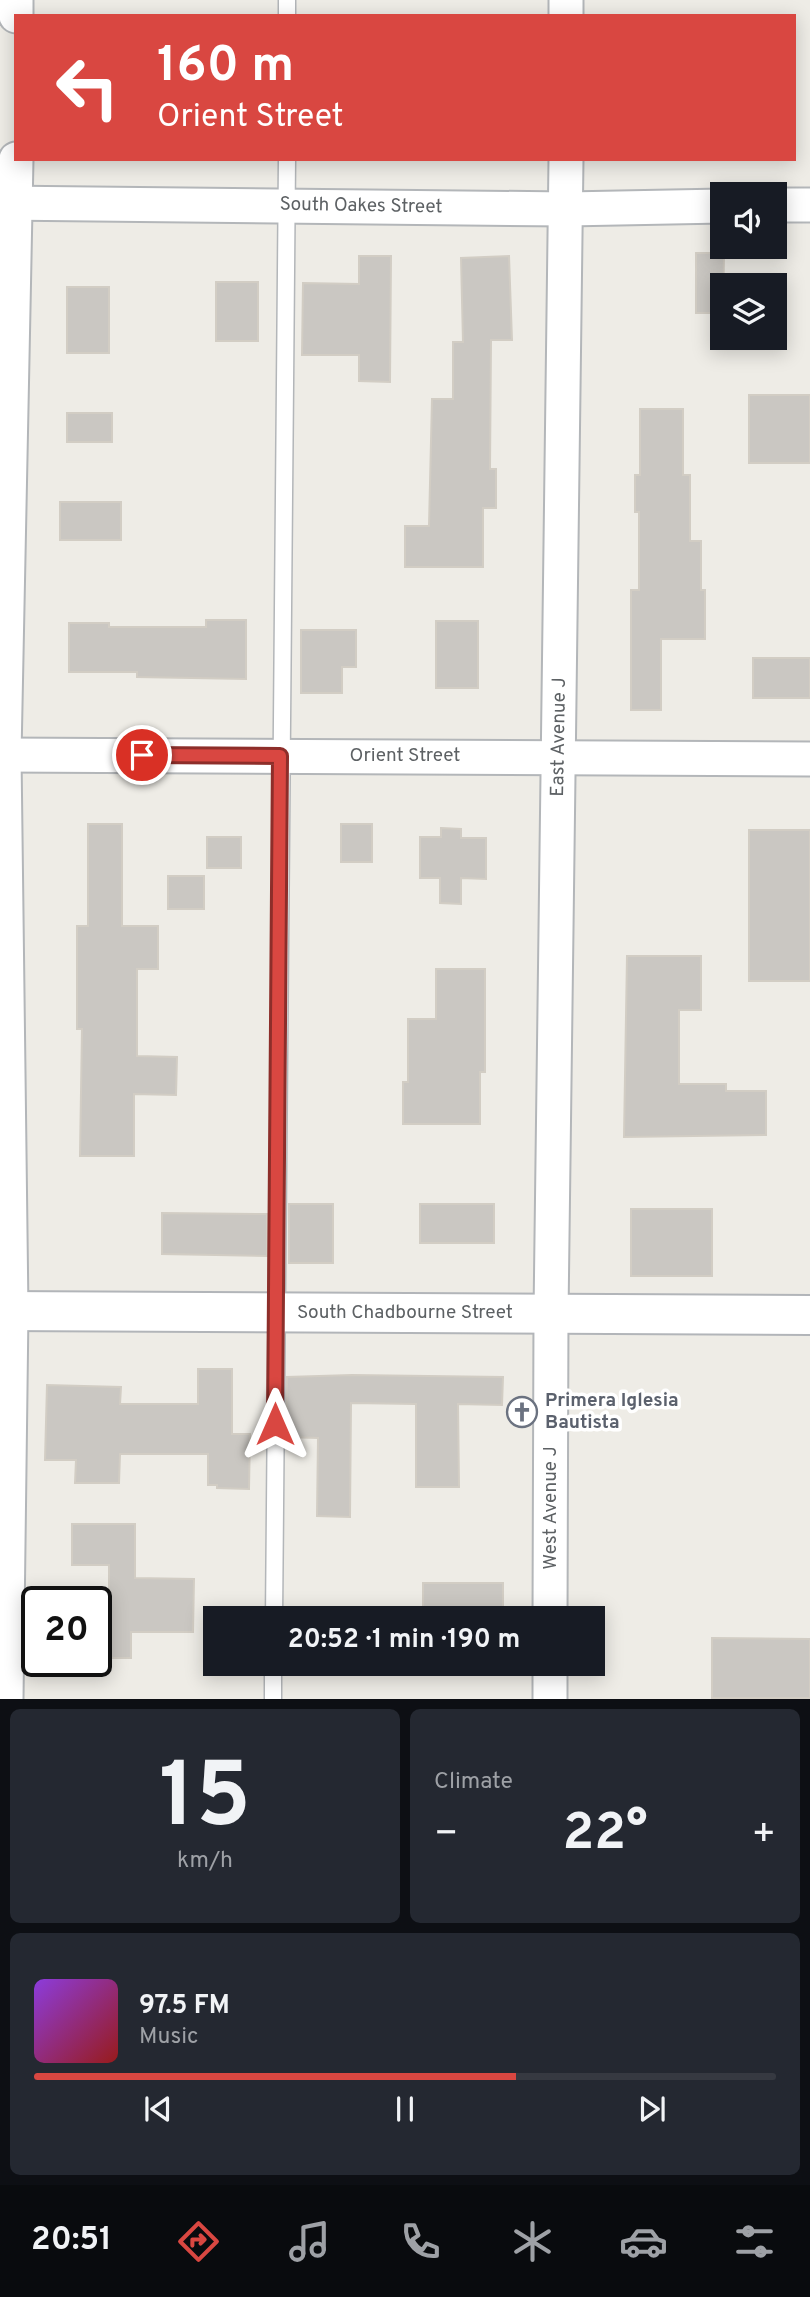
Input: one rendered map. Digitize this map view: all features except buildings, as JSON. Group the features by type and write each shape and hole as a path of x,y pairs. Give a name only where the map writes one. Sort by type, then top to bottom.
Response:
{"main road":[{"name":"South Chadbourne Street","path":"6,1311 810,1315"}],"street":[{"path":"6,1699 2,755 8,203 16,161"},
{"name":"East Avenue J","path":"551,1314 566,161"},
{"name":"South Oakes Street","path":"8,203 567,209 710,206"},
{"path":"787,205 810,205"},
{"name":"Orient Street","path":"2,755 810,759"},
{"name":"West Avenue J","path":"551,1314 551,1606"},
{"path":"550,1676 550,1699"}],"lane":[{"path":"274,1606 287,161"},
{"path":"273,1676 273,1699"}],"place":[{"name":"Primera Iglesia Bautista","path":"522,1412"}],"route":[{"path":"142,755 280,756 275,1424"}]}
